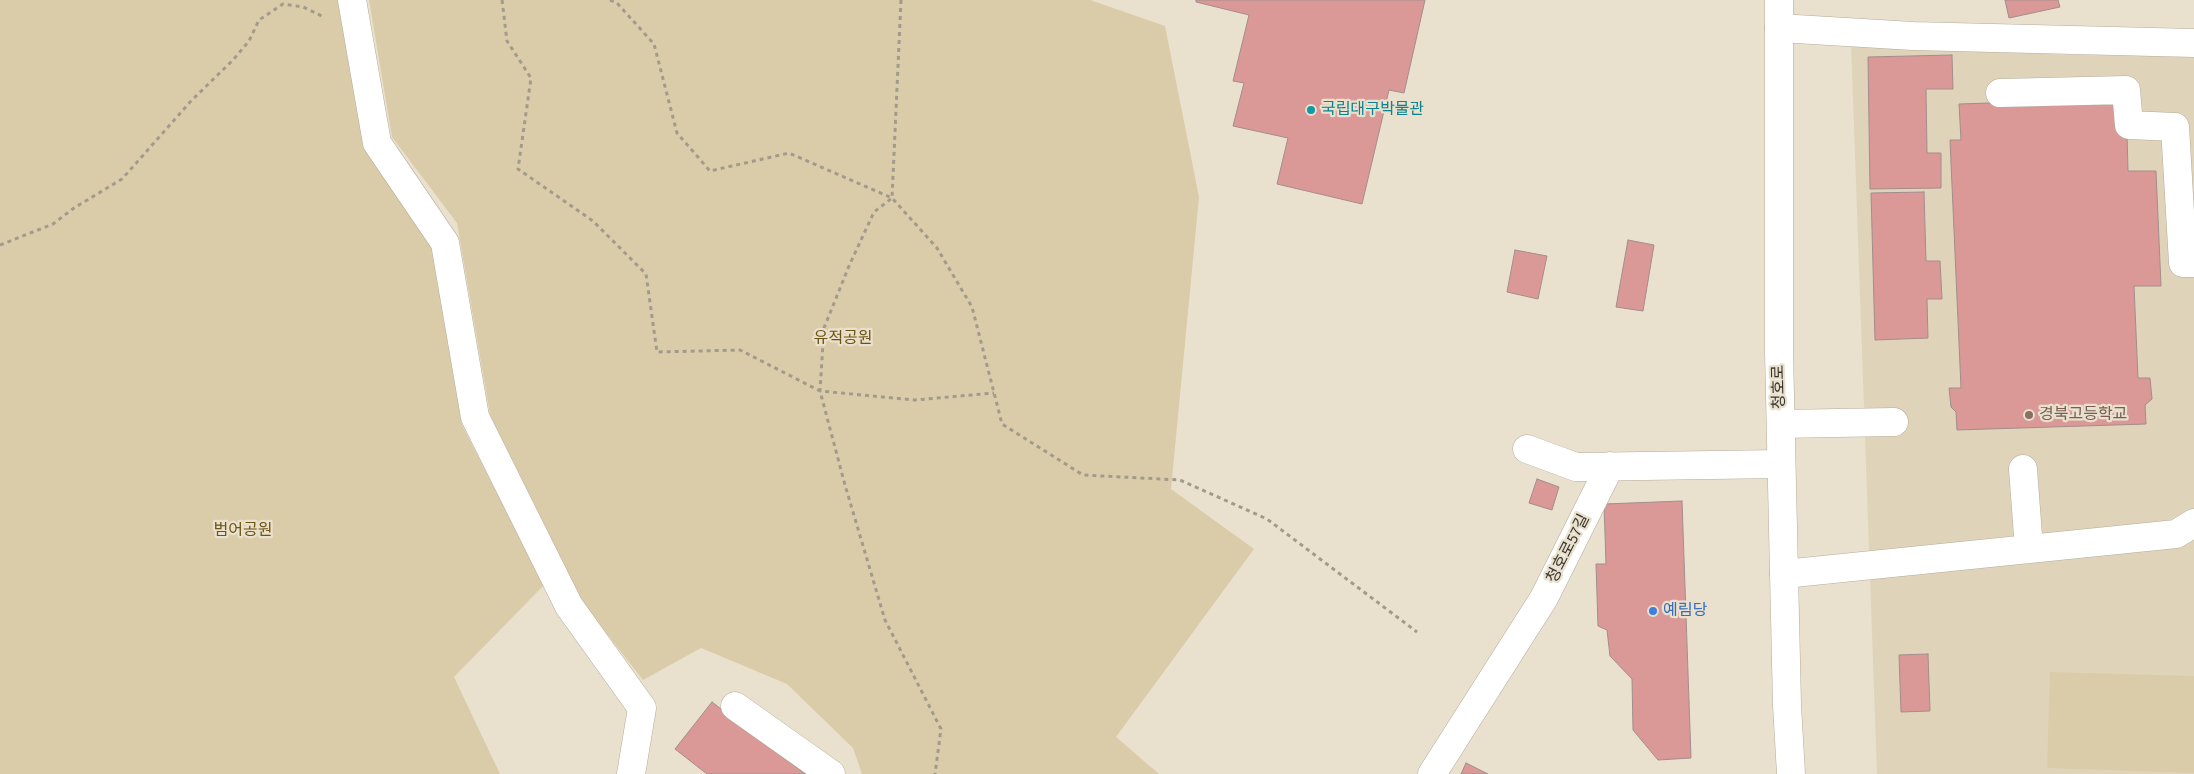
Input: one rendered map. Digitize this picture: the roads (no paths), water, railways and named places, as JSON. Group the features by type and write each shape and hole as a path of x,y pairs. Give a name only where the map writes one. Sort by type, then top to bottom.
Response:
{"street":[{"path":"352,0 377,144 445,243 475,417 569,606 642,708 631,774"},
{"name":"청호로","path":"1779,0 1781,424 1791,774"},
{"path":"1779,28 1913,36 2194,43"},
{"path":"2000,93 2126,90 2129,125 2175,127 2183,263 2194,263"},
{"path":"1781,424 1894,422"},
{"path":"1527,449 1576,467 1782,464"},
{"name":"청호로57길","path":"1432,774 1544,598 1610,466"},
{"path":"2023,469 2030,549"},
{"path":"1784,574 2188,533"},
{"path":"735,706 831,774"}],"place":[{"name":"국립대구박물관","path":"1311,110"},
{"name":"경북고등학교","path":"2029,415"},
{"name":"예림당","path":"1653,611"}],"park label":[{"name":"유적공원","path":"843,339"},
{"name":"범어공원","path":"243,531"}]}
